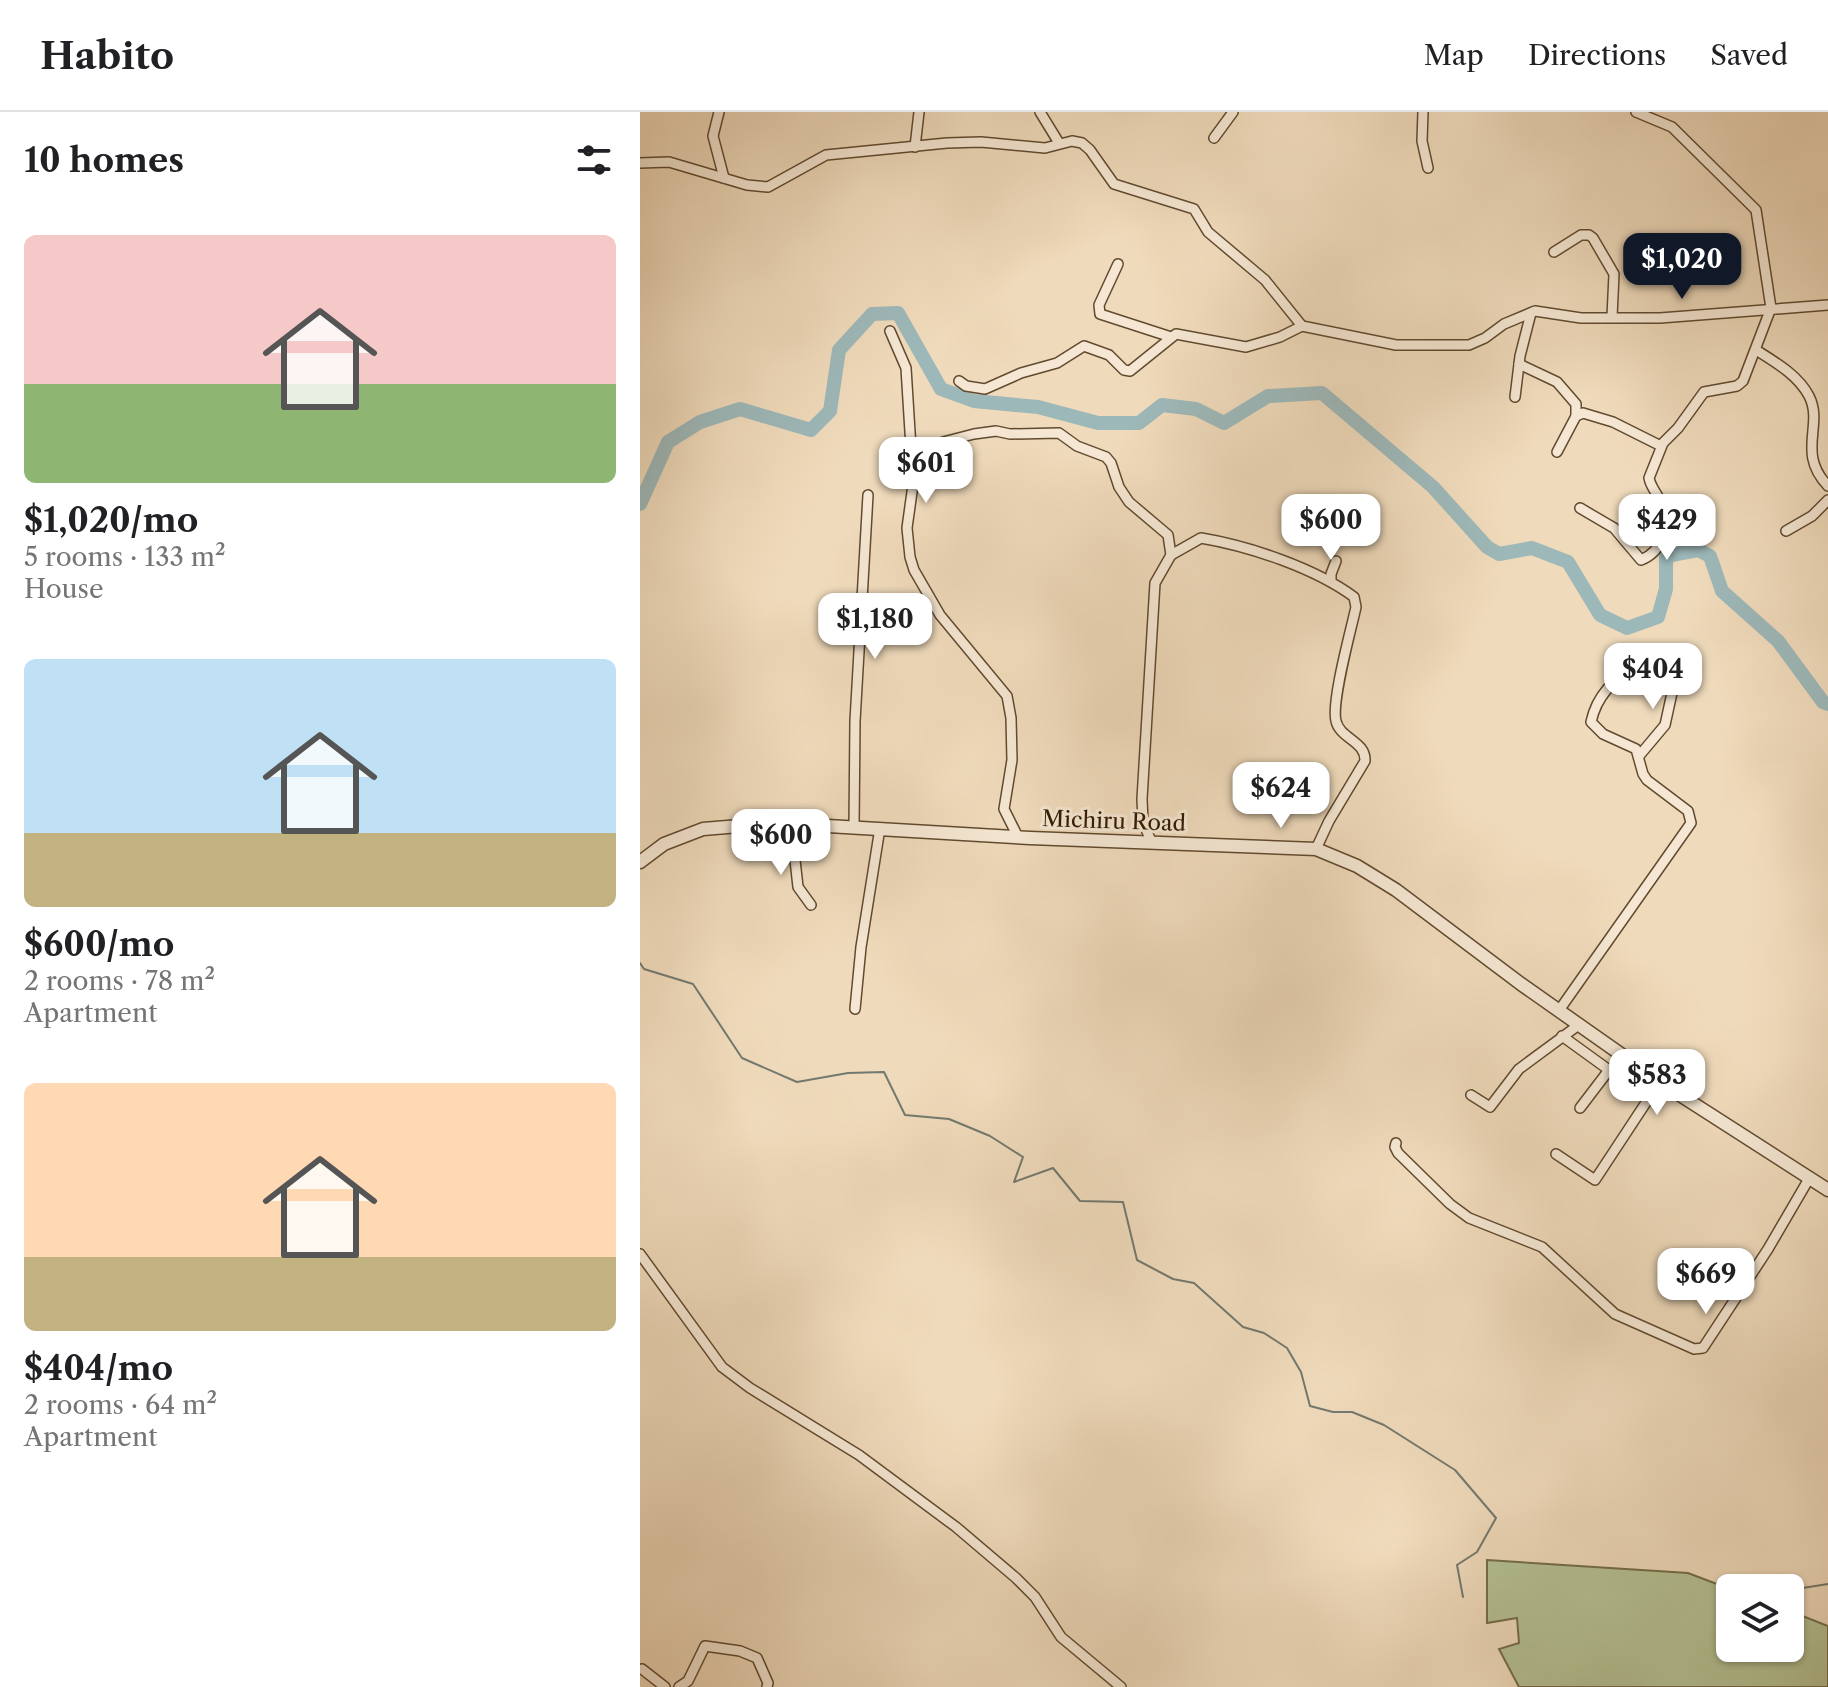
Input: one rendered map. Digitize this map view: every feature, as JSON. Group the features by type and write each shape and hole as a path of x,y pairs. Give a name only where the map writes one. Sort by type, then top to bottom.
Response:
{"street":[{"path":"719,112 713,136 724,178"},
{"path":"915,147 919,112"},
{"path":"1040,112 1059,143"},
{"path":"1214,138 1233,112"},
{"path":"1423,112 1422,141 1428,168"},
{"path":"1580,508 1614,528 1638,558 1644,560 1660,544 1664,532 1662,503 1649,478 1661,446 1704,392 1737,386 1743,381 1771,308 1756,210 1672,127 1636,112"},
{"path":"640,163 669,162 747,185 768,187 826,155 981,142 1045,148 1072,141 1082,143 1094,154 1114,184 1194,209 1208,232 1265,280 1302,326"},
{"path":"1554,252 1581,235 1593,238 1614,274 1612,317"},
{"path":"1118,264 1099,305 1100,314 1171,337"},
{"path":"959,381 966,386 985,389 1021,373 1057,363 1084,346 1109,355 1124,370 1130,371 1171,337 1182,333 1246,347 1280,337 1302,326 1402,346 1469,345 1504,324 1531,313 1557,313 1581,318 1703,317 1771,308 1828,305"},
{"path":"1515,397 1531,313"},
{"path":"890,331 906,368 911,448 916,463 907,528 910,557 914,570 940,615 1007,696 1012,760 1004,809 1018,837"},
{"path":"1756,350 1779,365 1809,397 1814,466 1828,486"},
{"path":"1519,364 1557,382 1576,404 1576,416 1557,452"},
{"path":"1576,416 1592,414 1661,446"},
{"path":"916,463 943,442 974,434 996,431 1010,434 1059,433 1077,446 1106,457 1129,502 1168,535 1171,555"},
{"path":"854,827 855,721 868,495"},
{"path":"1786,531 1812,516 1828,500"},
{"path":"1151,841 1143,822 1142,799 1155,583 1171,555 1201,538 1232,543 1331,580 1356,601 1335,709 1338,727 1362,748 1365,761 1316,849"},
{"path":"1331,580 1336,561"},
{"path":"1560,1009 1691,823 1688,811 1647,780 1639,756 1631,745 1597,730 1591,722 1595,707 1613,682 1622,676 1633,672 1677,670 1669,716 1639,756"},
{"path":"791,824 798,887 811,905"},
{"name":"Michiru Road","path":"640,862 664,844 713,826 791,824 1316,849 1357,866 1396,890 1521,984 1666,1086 1828,1190"},
{"path":"855,1009 861,947 880,828"},
{"path":"1471,1095 1490,1107 1519,1069 1580,1024"},
{"path":"1556,1154 1595,1180 1649,1098 1562,1036"},
{"path":"1580,1108 1609,1070"},
{"path":"1396,1143 1398,1153 1450,1204 1469,1218 1542,1247 1615,1314 1694,1349 1703,1348 1719,1326 1810,1177"},
{"path":"640,1254 722,1367 750,1388 859,1455 956,1527 1026,1587 1061,1637 1121,1687"},
{"path":"679,1687 688,1681 705,1646 740,1651 757,1658 767,1687"},
{"path":"642,1669 665,1687"}],"green space":[{"path":"1487,1560 1688,1573 1716,1584 1716,1662 1804,1662 1804,1617 1828,1626 1828,1687 1519,1687 1499,1649 1519,1643 1517,1618 1487,1623"}],"waterway":[{"path":"640,504 668,442 700,422 740,409 811,430 830,411 839,350 872,314 898,313 941,389 974,401 1038,407 1098,423 1139,423 1162,405 1196,409 1224,423 1268,396 1322,393 1433,487 1487,547 1499,554 1532,548 1568,562 1600,615 1627,628 1658,617 1666,589 1666,556 1698,550 1710,556 1722,591 1778,641 1823,702 1828,704"},
{"path":"640,963 644,969 693,984 742,1058 797,1082 848,1073 884,1072 905,1115 949,1119 990,1136 1023,1157 1014,1182 1053,1168 1080,1201 1123,1202 1137,1260 1173,1279 1194,1283 1243,1327 1264,1333 1287,1348 1301,1372 1310,1406 1333,1412 1352,1412 1384,1425 1455,1470 1496,1518 1477,1552 1457,1565 1463,1597"},
{"path":"1804,1588 1828,1584"}]}
